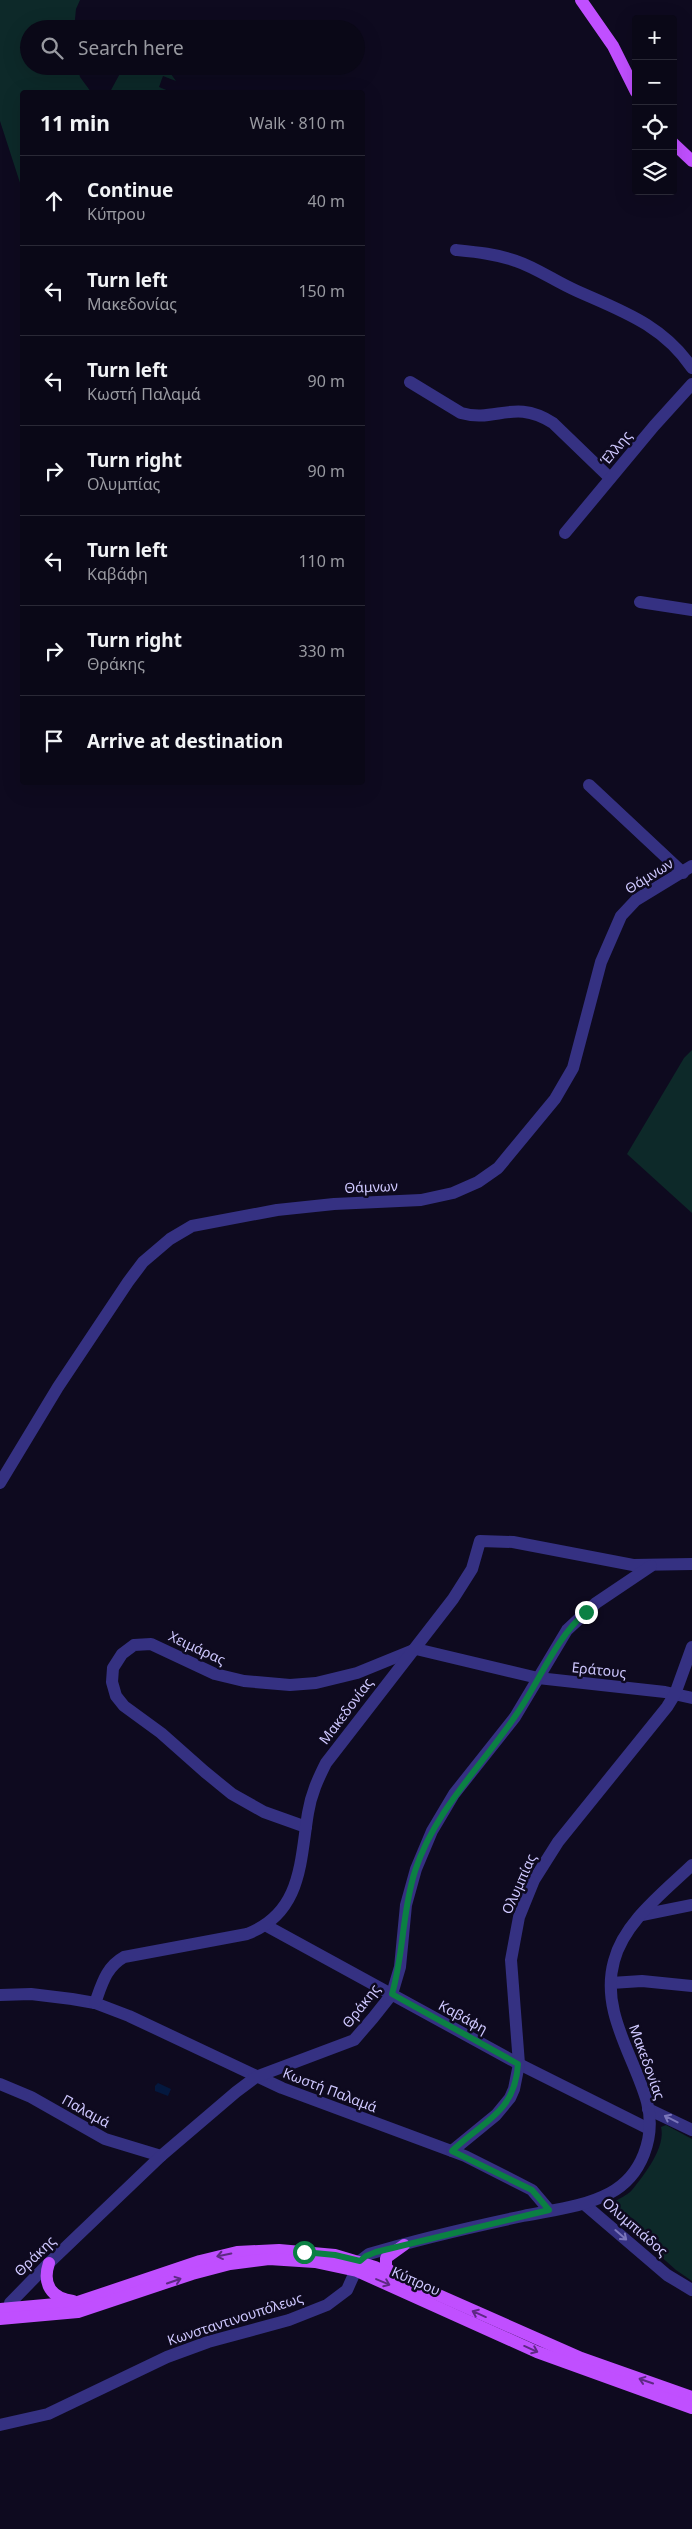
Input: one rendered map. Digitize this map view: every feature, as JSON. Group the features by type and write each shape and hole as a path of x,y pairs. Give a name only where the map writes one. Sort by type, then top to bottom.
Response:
{"main road":[{"path":"581,0 613,46 632,84"},
{"path":"677,147 692,161"},
{"path":"394,2275 386,2267 386,2258 404,2245"},
{"name":"Κύπρου","path":"4,2314 78,2302 192,2264 237,2252 280,2250 335,2255 537,2352 692,2408"},
{"name":"Κύπρου","path":"4,2314 78,2312 192,2274 249,2261 278,2259 358,2266 394,2275 554,2346 692,2397"},
{"path":"49,2263 45,2278 48,2288 57,2297 78,2302"}],"street":[{"path":"456,250 484,253 517,261 576,291 623,310 656,331 680,352 692,368"},
{"path":"410,382 461,413 469,415 513,410 544,417 553,423 610,478"},
{"name":"Έλλης","path":"565,533 692,384"},
{"path":"640,602 692,610"},
{"path":"589,786 687,869"},
{"name":"Θάμνων","path":"0,1483 58,1387 128,1282 144,1262 170,1239 192,1226 277,1210 334,1204 421,1200 453,1193 478,1182 498,1168 554,1099 573,1068 601,962 620,916 636,900 687,869"},
{"name":"Μακεδονίας","path":"94,2003 107,1972 117,1961 124,1957 247,1934 265,1925 285,1906 294,1890 301,1866 312,1794 326,1762 381,1689 416,1649 465,1582 474,1564 480,1541 508,1542 612,1562 652,1566 692,1564"},
{"name":"Θράκης","path":"4,2314 16,2295 160,2156 256,2077 354,2040 392,1994 400,1967 406,1904 416,1869 432,1831 454,1794 515,1717 558,1643 576,1620 652,1566"},
{"name":"Χειμάρας","path":"306,1827 264,1812 232,1794 161,1732 124,1706 116,1696 112,1682 118,1658 134,1646 151,1644 215,1674 244,1681 290,1685 316,1683 357,1673 416,1649"},
{"name":"Ολυμπίας","path":"452,2151 489,2122 505,2105 514,2089 518,2064 511,1960 519,1917 526,1899 546,1859 651,1728 675,1694 692,1647"},
{"name":"Εράτους","path":"416,1649 538,1678 675,1694 692,1698"},
{"name":"Μακεδονίας","path":"358,2266 369,2254 549,2210 584,2204 611,2192 630,2178 643,2158 650,2129 648,2109 617,2025 611,1983 612,1968 616,1952 626,1934 642,1915 692,1865"},
{"path":"642,1915 692,1905"},
{"name":"Καβάφη","path":"265,1925 518,2064 650,2129"},
{"path":"611,1983 642,1981 692,1986"},
{"path":"0,1996 31,1994 94,2003"},
{"name":"Κωστή Παλαμά","path":"94,2003 129,2016 256,2077 322,2104 452,2151 532,2190 549,2210"},
{"name":"Παλαμά","path":"0,2084 31,2097 105,2139 160,2156"},
{"path":"648,2109 692,2130"},
{"name":"Ολυμπιάδος","path":"584,2204 667,2275 692,2290"},
{"name":"Κωνσταντινουπόλεως","path":"0,2425 48,2414 166,2357 208,2342 289,2320 327,2305 347,2290 358,2266"}],"green space":[{"path":"0,0 80,0 76,9 75,20 20,20 20,75 79,75 90,90 20,90 20,183 0,121"},
{"path":"119,75 172,75 176,81 163,76 159,87 166,90 111,90"},
{"path":"692,1050 692,1213 627,1154 684,1058"},
{"path":"666,2125 692,2139 692,2281 676,2270 609,2210 615,2201 632,2190 648,2168 660,2143 661,2127"}],"water":[{"path":"158,2083 171,2089 168,2096 155,2091 155,2086"}],"route":[{"path":"304,2252 335,2255 360,2261 362,2258 376,2252 549,2210 532,2190 452,2151 461,2142 489,2122 505,2105 514,2089 518,2064 392,1994 400,1967 406,1904 416,1869 432,1831 454,1794 515,1717 567,1630 586,1612"}]}
